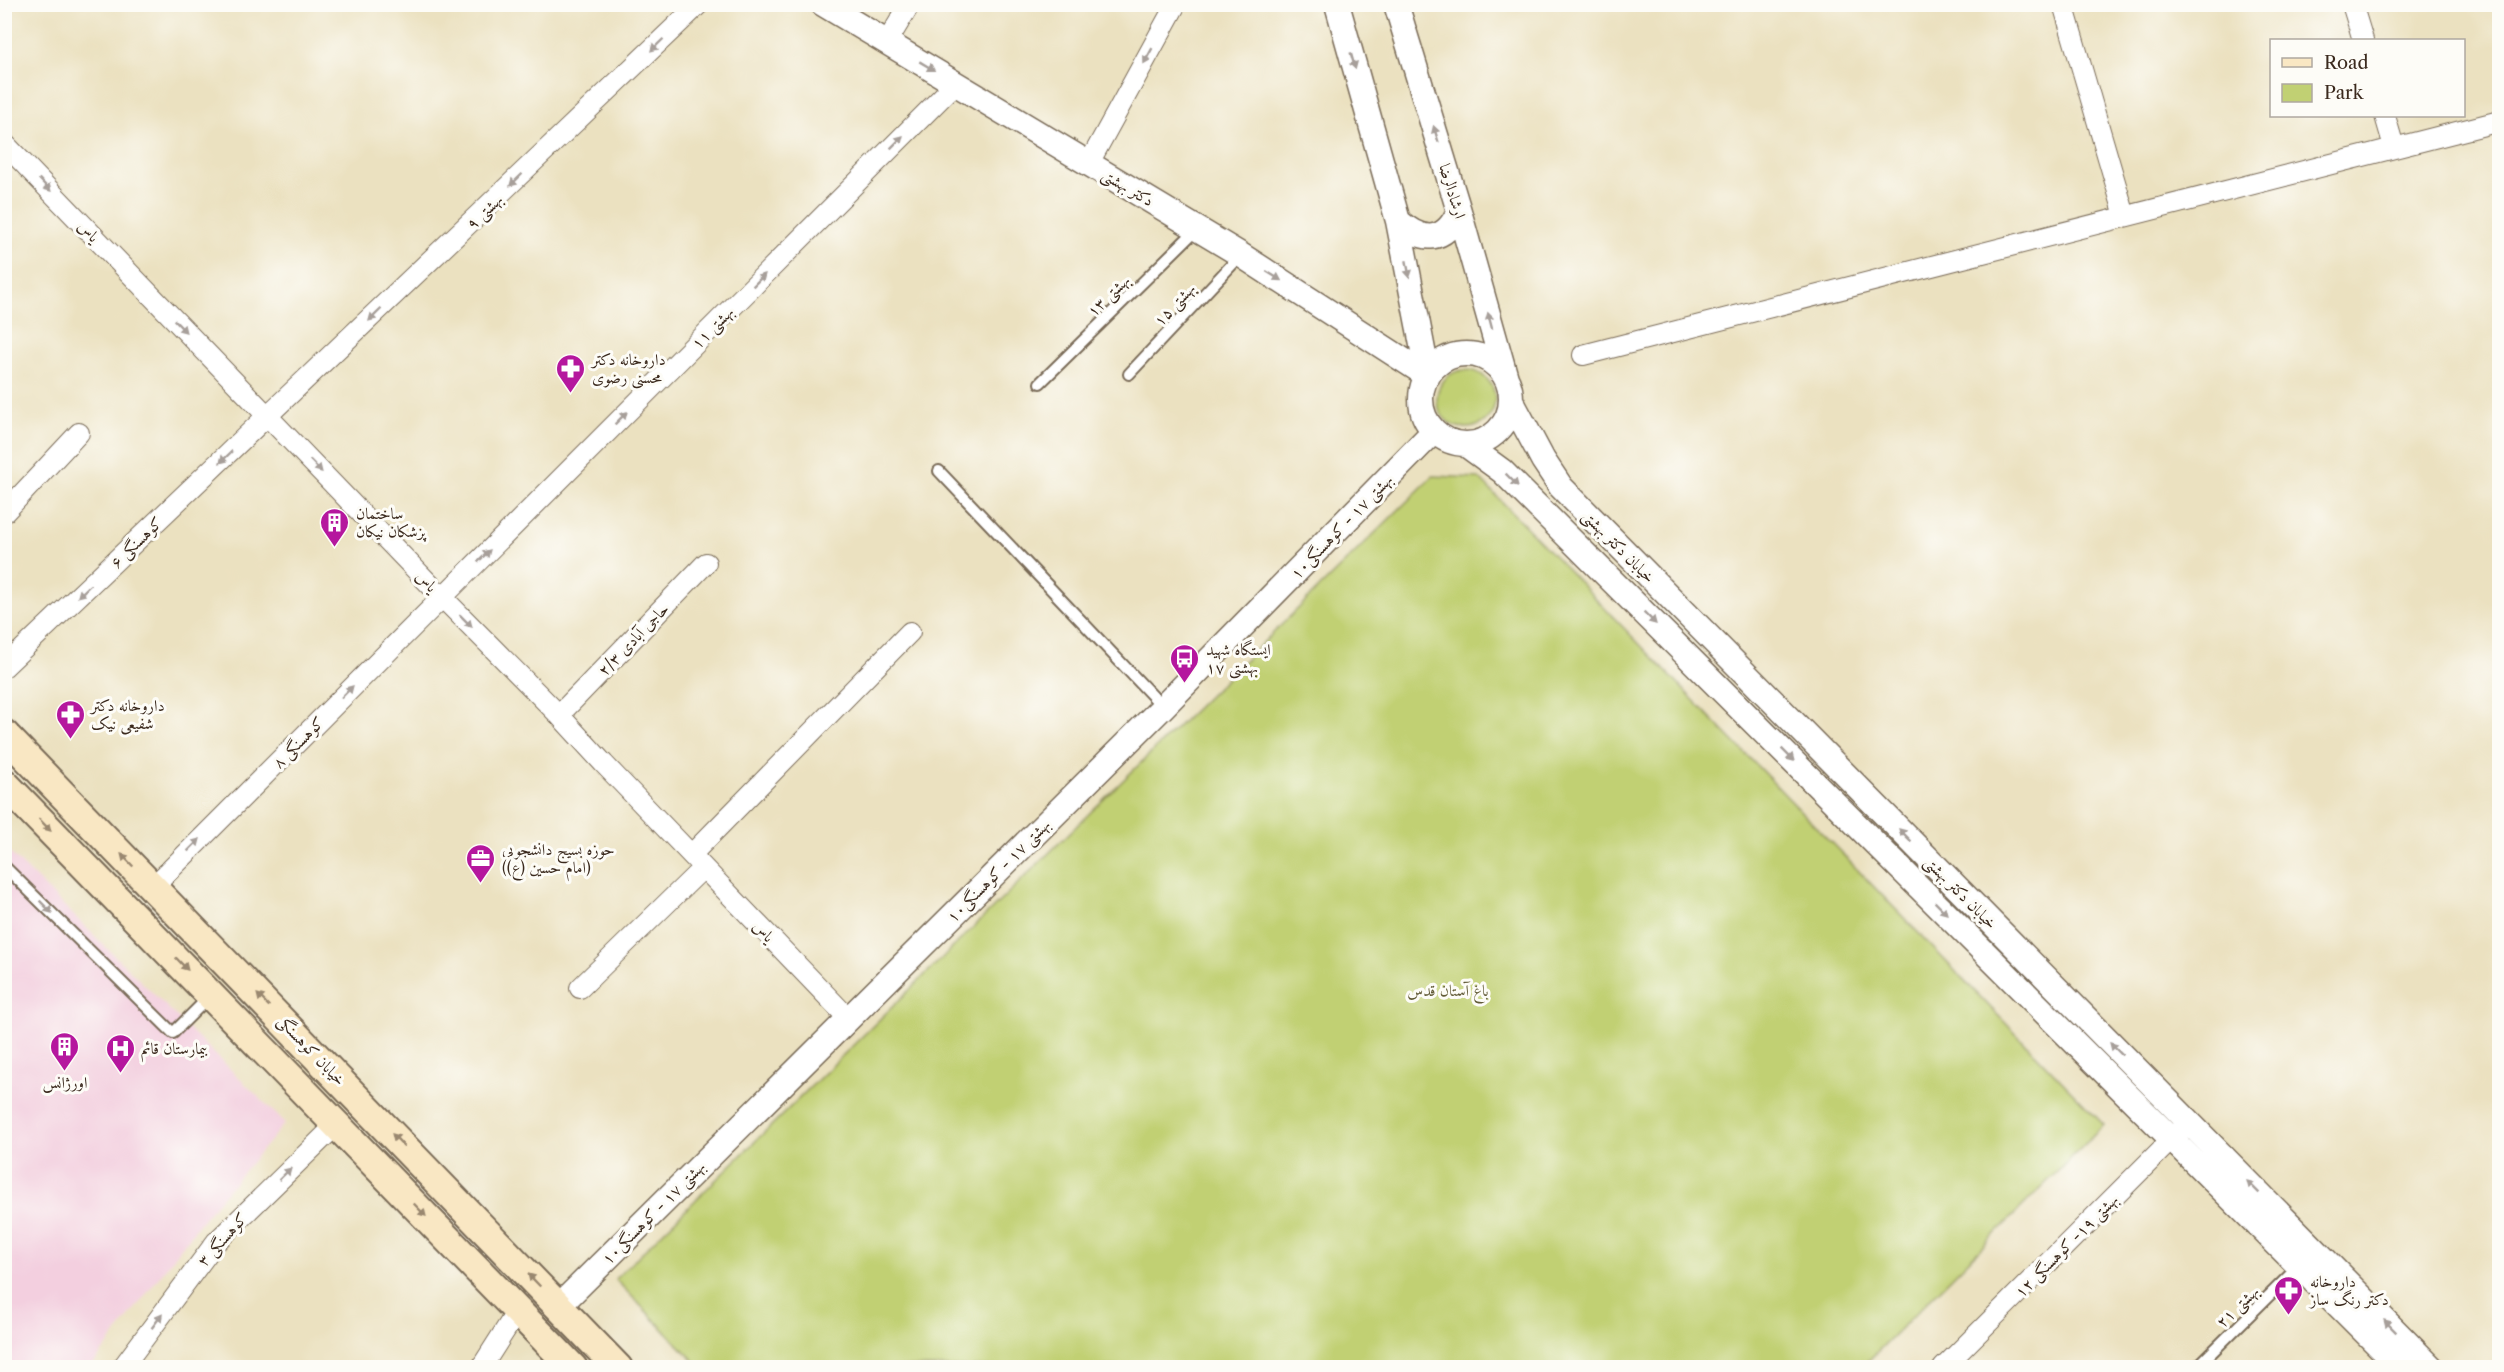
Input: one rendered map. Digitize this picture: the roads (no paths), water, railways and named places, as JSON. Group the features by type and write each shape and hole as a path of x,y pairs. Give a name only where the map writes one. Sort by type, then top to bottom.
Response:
{"main road":[{"name":"خیابان کوهسنگی","path":"4,734 618,1368"},
{"name":"خیابان کوهسنگی","path":"4,783 337,1124 514,1316 573,1368"}],"street":[{"name":"بهشتی ۹","path":"268,417 699,4"},
{"name":"دکتر بهشتی","path":"823,4 1241,255 1428,376"},
{"path":"887,42 910,4"},
{"path":"1089,164 1176,4"},
{"path":"1337,4 1398,221 1428,376"},
{"name":"ارشادالرضا","path":"1396,4 1459,211 1508,389"},
{"path":"2063,4 2125,216"},
{"path":"2352,4 2363,39"},
{"name":"بهشتی ۱۱","path":"442,597 956,83"},
{"path":"2385,117 2394,147"},
{"path":"1583,355 2499,121"},
{"name":"یاس","path":"4,143 559,715 849,1019"},
{"path":"1398,221 1411,232 1426,237 1441,235 1453,225 1459,211"},
{"path":"1467,355 1489,361 1508,389 1509,412 1497,432 1477,443 1454,443 1434,431 1423,410 1423,387 1428,376 1444,360 1467,355"},
{"name":"خیابان دکتر بهشتی","path":"1508,389 1543,460 1561,487 2181,1131 2300,1266 2401,1368"},
{"name":"کوهسنگی ۶","path":"4,667 268,417"},
{"name":"بهشتی ۱۷ - کوهسنگی۱۰","path":"559,1306 1163,707 1434,431"},
{"path":"4,513 79,433"},
{"name":"خیابان دکتر بهشتی","path":"1466,444 1502,471 2181,1131 2432,1368"},
{"name":"حاجی آبادی ۲/۳","path":"559,715 706,563"},
{"name":"کوهسنگی ۸","path":"153,887 442,597"},
{"path":"580,988 910,632"},
{"name":"کوهسنگی ۳","path":"122,1368 216,1242 337,1124"},
{"name":"بهشتی ۱۹- کوهسنگی ۱۲","path":"1943,1368 2181,1131"},
{"path":"481,1368 514,1316 554,1368"}],"lane":[{"name":"بهشتی ۱۳","path":"1040,383 1197,229"},
{"name":"بهشتی ۱۵","path":"1129,374 1241,255"},
{"path":"939,471 1163,707"},
{"path":"4,866 173,1034 212,995"},
{"name":"بهشتی ۲۱","path":"2196,1368 2300,1266"}],"place":[{"name":"داروخانه دکتر محسنی رضوی","path":"571,394"},
{"name":"ساختمان پزشکان نیکان","path":"335,548"},
{"name":"ایستگاه شهید بهشتی ۱۷","path":"1185,684"},
{"name":"داروخانه دکتر شفیعی نیک","path":"70,740"},
{"name":"حوزه بسیج دانشجویی (امام حسین (ع))","path":"481,884"},
{"name":"اورژانس","path":"65,1072"},
{"name":"بیمارستان قائم","path":"120,1074"},
{"name":"داروخانه دکتر رنگ ساز","path":"2289,1316"}],"park label":[{"name":"باغ آستان قدس","path":"1448,990"}]}
